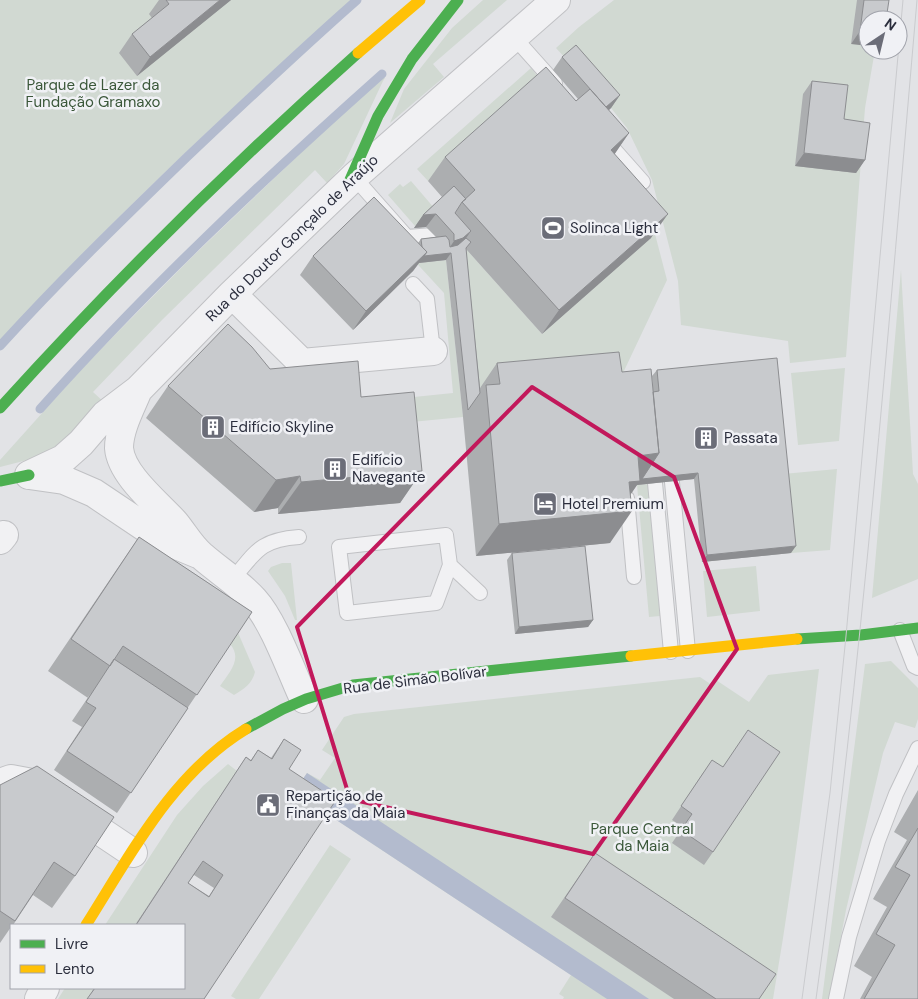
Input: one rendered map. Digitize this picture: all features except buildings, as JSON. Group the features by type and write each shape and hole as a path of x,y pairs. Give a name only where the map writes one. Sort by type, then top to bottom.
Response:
{"main road":[{"path":"0,408 65,335 144,254 280,124 420,0"},
{"path":"351,179 378,116 412,59 458,0"},
{"path":"0,481 29,475"},
{"name":"Rua de Simão Bolívar","path":"87,924 166,803 200,765 247,729 304,699 329,690 353,685 918,628"}],"street":[{"name":"Rua do Doutor Gonçalo de Araújo","path":"29,475 63,458 80,443 105,415 138,390 232,294 351,179 556,0"},
{"path":"232,294 302,363 433,351"},
{"path":"138,390 124,422 119,448 123,463 144,493 175,523 200,554 247,593 261,608 304,699"},
{"path":"29,475 64,480 94,493 164,540 200,554"},
{"path":"0,783 11,779 27,782 133,853"}],"lane":[{"path":"513,36 567,96"},
{"path":"592,125 643,182"},
{"path":"351,179 407,237 433,235"},
{"path":"413,284 427,299 433,351"},
{"path":"672,482 688,651"},
{"path":"656,483 671,652"},
{"path":"626,487 634,577"},
{"path":"450,565 436,603 347,613 339,547 446,535 450,565 480,594"},
{"path":"232,580 262,546 280,538 299,537"},
{"path":"900,630 914,666 918,668"},
{"path":"836,999 849,938 878,841 896,794 918,748"}],"highlighted area":[{"path":"532,387 674,477 737,649 593,854 350,799 297,627"}],"green space":[{"name":"Parque de Lazer da Fundação Gramaxo","path":"0,0 351,0 260,82 127,209 0,342"},
{"path":"483,0 507,0 433,64 444,77 390,123 404,89 452,28"},
{"path":"614,0 882,0 875,10 858,10 858,60 873,60 865,108 846,357 790,363 788,341 681,325 678,281 652,180 627,128 556,48 579,27"},
{"path":"531,68 541,80 428,181 417,169"},
{"path":"384,77 344,164 327,183 315,170 162,320 93,392 106,404 67,442 39,457 0,467 0,460 87,363 194,255 311,143"},
{"path":"411,181 435,209 415,226 388,195 400,184 403,187"},
{"path":"655,234 667,280 623,373 474,388 461,255 466,249 542,334"},
{"path":"398,243 418,263 446,260 463,417 339,429 336,405 453,393 444,293"},
{"path":"901,270 913,474 918,484 918,579 872,598"},
{"path":"845,368 839,441 798,445 791,373"},
{"path":"837,469 830,550 791,553 783,474"},
{"path":"648,484 660,616 649,617 637,485"},
{"path":"282,563 291,563 297,620 295,620 285,596 268,571 271,567"},
{"path":"756,566 760,611 707,617 703,571"},
{"path":"236,628 255,672 250,683 234,695 220,686 231,671 235,660 234,650 230,644"},
{"path":"891,661 918,688 918,719 915,728 895,722 883,753 846,910 829,999 822,999 865,664"},
{"name":"Parque Central da Maia","path":"819,669 798,834 773,999 563,999 564,997 559,994 571,975 294,792 307,773 320,780 335,758 322,750 344,717 354,714 700,677 712,685 716,680 749,702 768,675"},
{"path":"228,764 237,771 136,924 106,924 177,815 203,786"},
{"path":"330,845 351,859 259,999 236,999 231,996"},
{"path":"64,989 93,989 87,999 58,999"}],"water":[{"path":"307,773 649,999 607,999 294,792"}],"waterway":[{"path":"0,346 69,274 187,157 357,0"},
{"path":"40,409 121,321 163,279 293,154 382,74"}],"tram line":[{"path":"802,999 830,793 846,636 903,0"},
{"path":"816,999 861,625 917,0"}],"traffic: fast":[{"path":"349,182 378,116 412,59 458,0"},
{"path":"0,408 174,226 265,138 358,53"},
{"path":"0,481 29,475"},
{"path":"797,639 861,635 918,628"},
{"path":"246,729 306,699 353,685 631,656"}],"traffic: slow":[{"path":"358,53 420,0"},
{"path":"631,656 797,639"},
{"path":"87,924 155,817 175,792 220,747 246,729"}],"place":[{"name":"Solinca Light","path":"553,228"},
{"name":"Edifício Skyline","path":"213,427"},
{"name":"Passata","path":"706,438"},
{"name":"Edifício Navegante","path":"335,469"},
{"name":"Hotel Premium","path":"545,504"},
{"name":"Repartição de Finanças da Maia","path":"268,805"}]}
